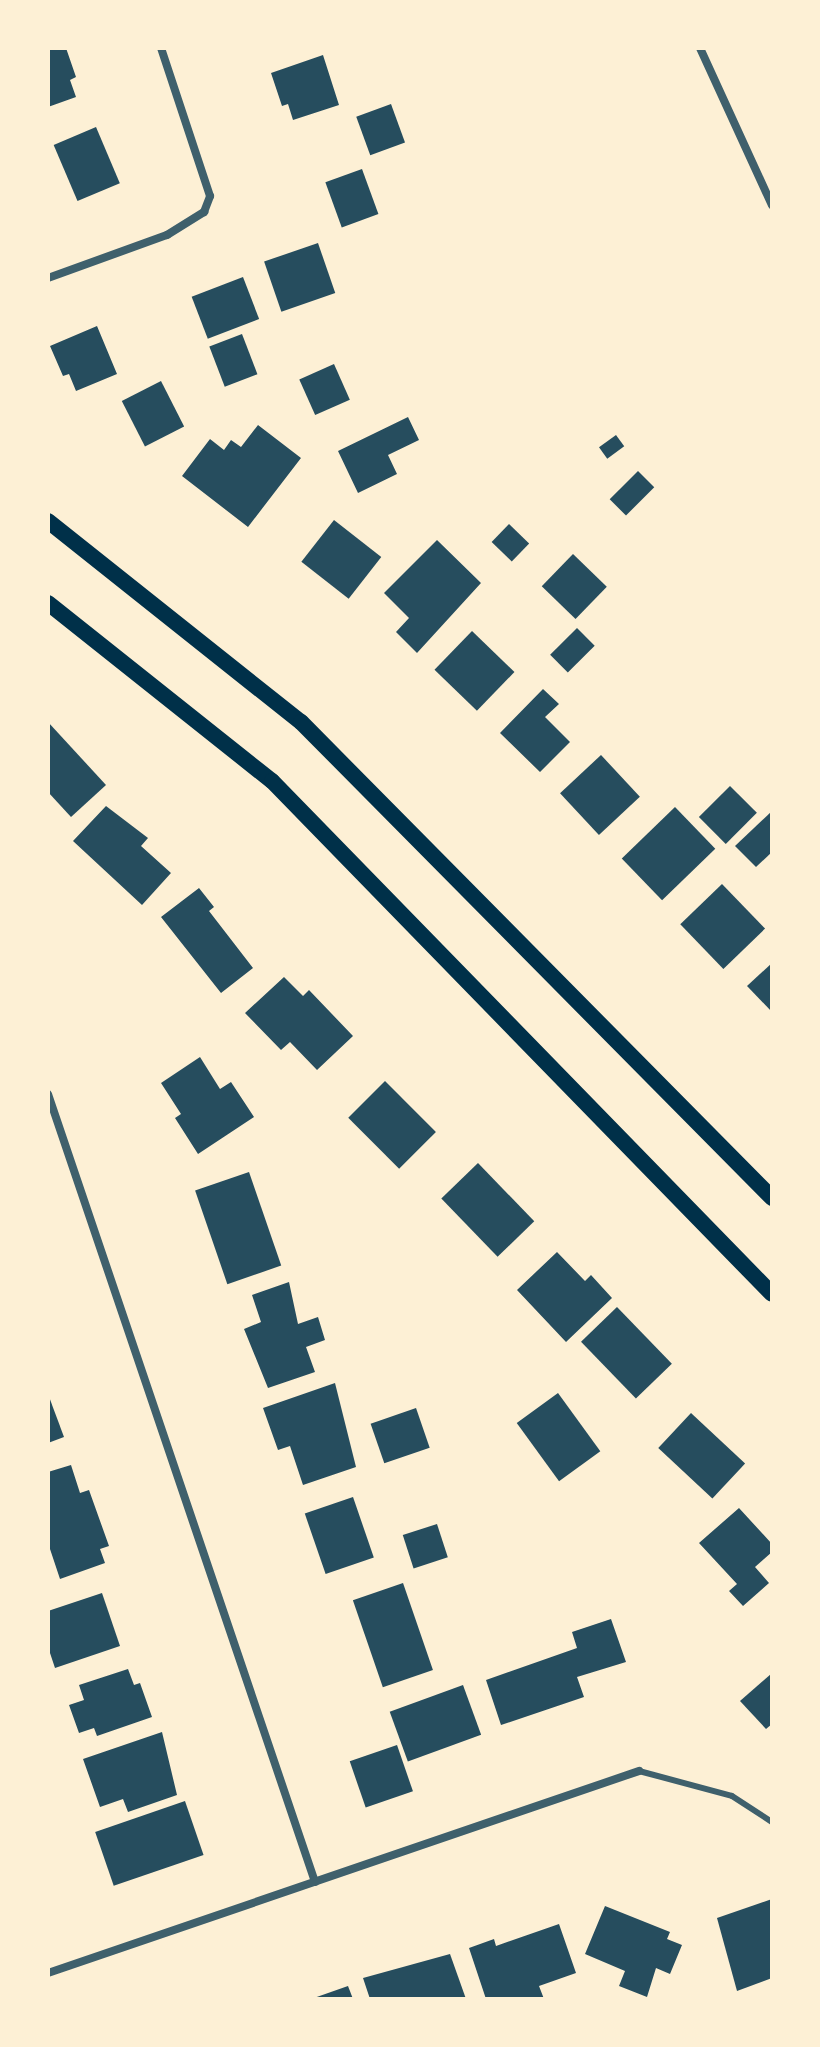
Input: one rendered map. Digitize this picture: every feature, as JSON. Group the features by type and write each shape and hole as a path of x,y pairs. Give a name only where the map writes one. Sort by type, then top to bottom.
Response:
{"main road":[{"path":"48,521 301,722 772,1198"},
{"path":"48,603 272,781 772,1294"}],"street":[{"path":"48,278 167,235 204,212 207,187 161,48"},
{"path":"712,48 701,50 772,205"},
{"path":"48,1094 315,1882"},
{"path":"48,1973 639,1771"}],"lane":[{"path":"639,1771 732,1796 772,1822"}],"building":[{"path":"48,48 66,48 76,77 70,80 76,97 48,107"},
{"path":"323,55 339,105 293,120 288,104 282,106 271,73"},
{"path":"391,104 405,143 370,155 356,117"},
{"path":"96,127 120,183 77,201 54,145"},
{"path":"362,169 378,214 342,227 325,182"},
{"path":"318,243 335,293 281,312 264,262"},
{"path":"243,277 259,319 208,339 192,297"},
{"path":"97,326 117,374 76,391 69,374 63,376 50,346"},
{"path":"242,334 257,374 225,387 209,347"},
{"path":"334,364 350,400 315,415 299,379"},
{"path":"161,381 184,426 145,446 122,401"},
{"path":"408,417 419,440 388,455 397,474 358,493 338,451"},
{"path":"258,425 301,458 248,527 182,476 210,439 224,450 231,440 241,447"},
{"path":"616,435 624,446 607,459 599,447"},
{"path":"638,471 654,487 626,516 610,499"},
{"path":"334,520 381,557 349,599 301,562"},
{"path":"509,524 529,543 512,561 492,542"},
{"path":"437,540 481,583 417,653 396,632 409,618 384,593"},
{"path":"573,554 607,587 576,619 542,586"},
{"path":"577,628 595,646 568,673 550,655"},
{"path":"472,631 514,672 477,711 434,670"},
{"path":"543,689 559,704 545,717 570,742 540,772 500,733"},
{"path":"48,722 106,785 71,817 48,792"},
{"path":"601,755 640,797 599,835 560,793"},
{"path":"730,786 757,813 726,844 699,817"},
{"path":"106,806 148,838 141,846 171,873 142,905 73,841"},
{"path":"675,807 715,849 662,900 622,858"},
{"path":"772,811 772,852 756,867 735,846"},
{"path":"722,884 765,929 723,969 680,924"},
{"path":"199,888 214,907 209,911 253,968 221,993 161,917"},
{"path":"772,963 772,1012 747,986"},
{"path":"284,977 303,996 309,990 353,1036 317,1070 290,1042 281,1050 245,1013"},
{"path":"200,1057 220,1089 231,1082 254,1117 198,1154 175,1118 181,1114 161,1083"},
{"path":"385,1081 436,1132 399,1169 348,1118"},
{"path":"478,1163 534,1221 498,1257 441,1198"},
{"path":"249,1172 281,1266 227,1284 195,1191"},
{"path":"557,1252 585,1281 591,1275 612,1298 566,1342 517,1290"},
{"path":"289,1282 298,1324 318,1317 325,1340 306,1347 315,1372 268,1388 244,1329 261,1322 252,1295"},
{"path":"617,1307 672,1364 636,1399 581,1342"},
{"path":"335,1383 356,1467 303,1485 290,1446 278,1450 263,1408"},
{"path":"558,1393 600,1451 559,1481 517,1423"},
{"path":"48,1394 64,1437 48,1443"},
{"path":"416,1408 430,1448 384,1463 371,1424"},
{"path":"691,1413 745,1463 712,1499 658,1448"},
{"path":"71,1465 80,1493 89,1490 109,1546 100,1549 105,1563 60,1579 48,1543 48,1472"},
{"path":"353,1497 374,1558 326,1574 305,1514"},
{"path":"739,1508 772,1544 772,1552 755,1567 769,1583 743,1606 729,1591 737,1584 699,1543"},
{"path":"437,1524 448,1557 414,1568 403,1535"},
{"path":"403,1583 433,1670 383,1687 353,1600"},
{"path":"102,1593 120,1646 55,1668 48,1647 48,1611"},
{"path":"611,1619 626,1662 577,1677 584,1697 501,1725 486,1680 577,1648 572,1632"},
{"path":"128,1669 134,1685 140,1683 152,1717 97,1736 94,1728 79,1733 69,1705 84,1700 79,1685"},
{"path":"771,1674 772,1724 766,1729 740,1701"},
{"path":"463,1685 481,1735 408,1761 390,1712"},
{"path":"162,1732 177,1795 128,1812 123,1799 100,1807 83,1759"},
{"path":"397,1745 413,1791 366,1808 350,1761"},
{"path":"185,1801 204,1855 114,1886 95,1832"},
{"path":"772,1899 772,1978 737,1991 717,1918"},
{"path":"605,1906 670,1932 667,1939 682,1945 670,1974 656,1968 647,1997 619,1986 625,1971 585,1954"},
{"path":"559,1924 576,1973 539,1986 544,1999 486,1999 469,1948 494,1939 496,1946"},
{"path":"450,1954 466,1999 370,1999 363,1978"},
{"path":"348,1986 353,1999 311,1999"}]}
